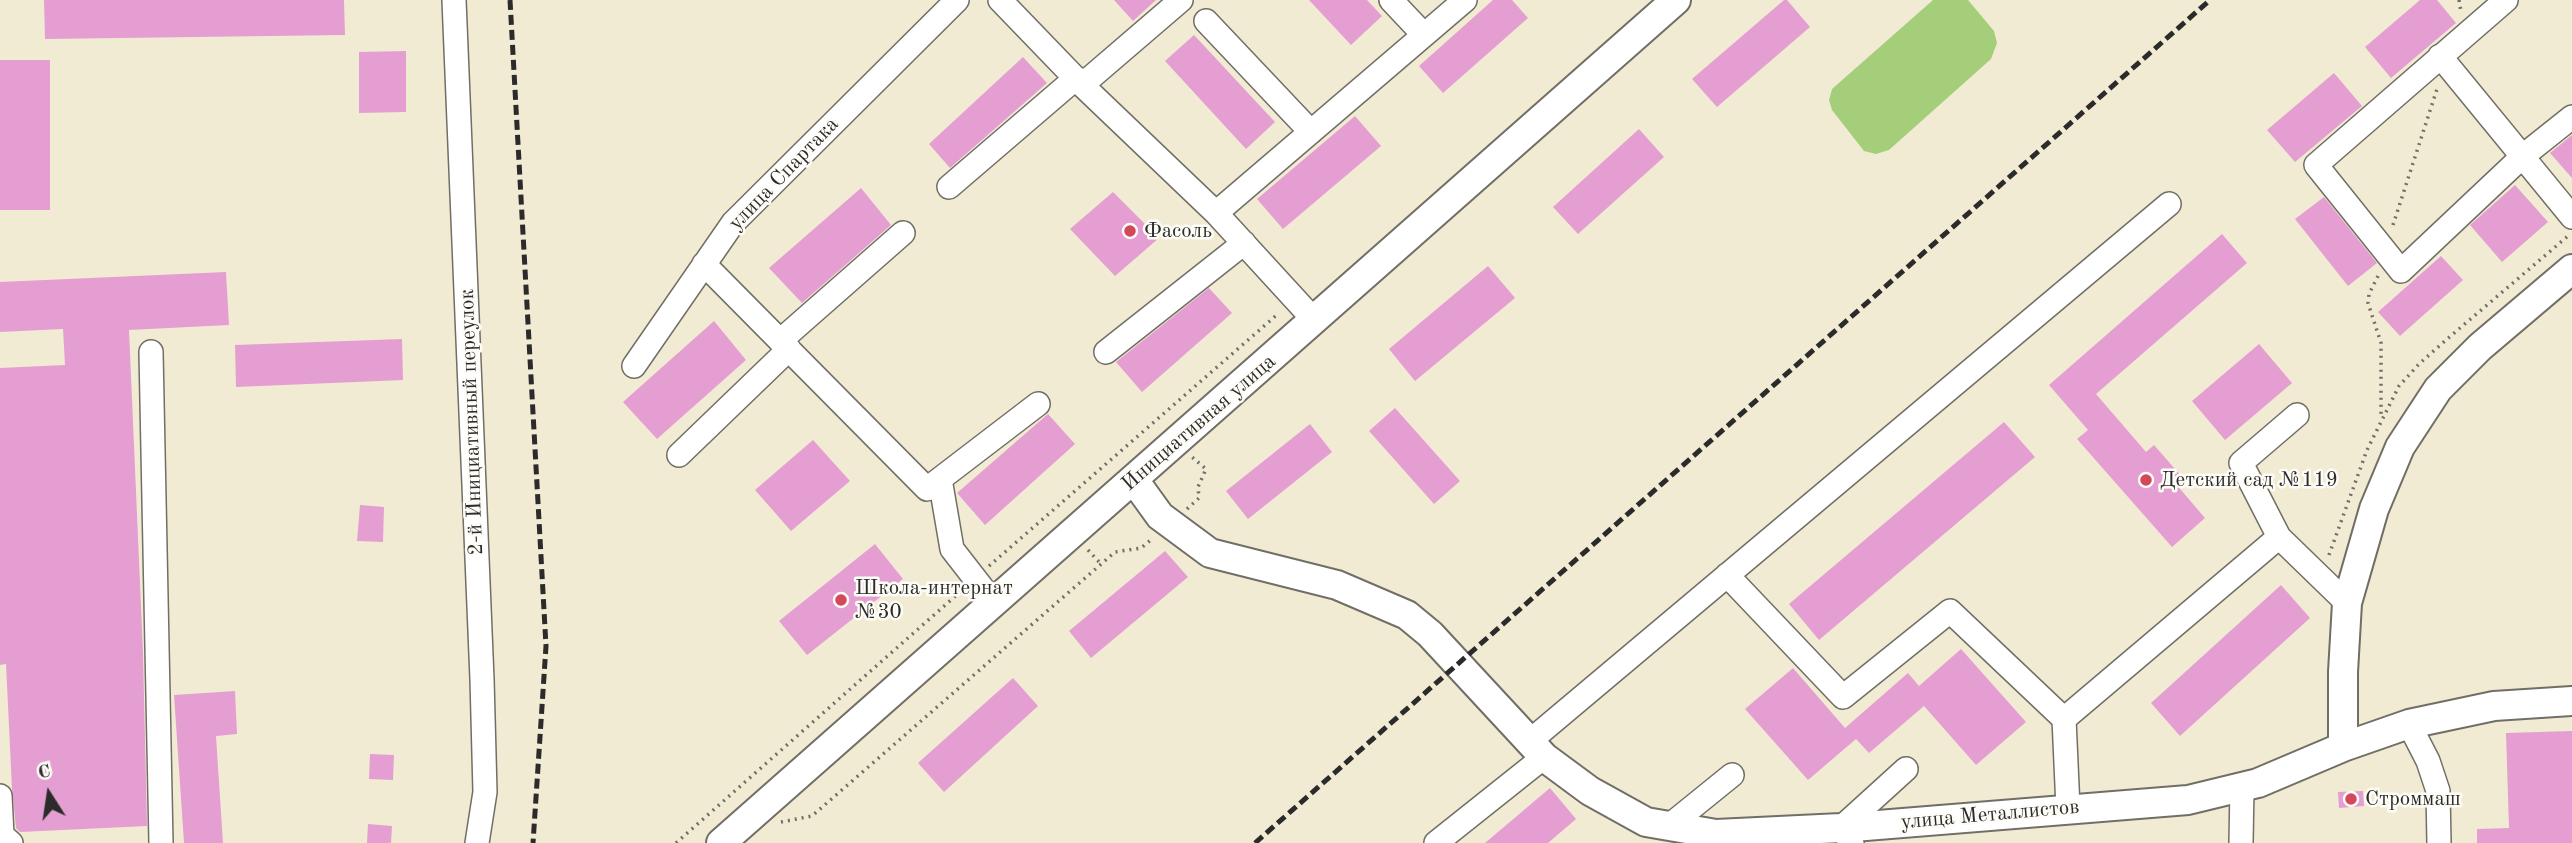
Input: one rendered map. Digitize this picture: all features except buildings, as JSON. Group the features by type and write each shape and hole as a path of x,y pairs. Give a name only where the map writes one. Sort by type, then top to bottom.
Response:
{"main road":[{"name":"Инициативная улица","path":"735,839 765,804 1676,0"},
{"path":"2343,747 2343,671 2347,603 2374,509 2400,447 2438,388 2480,347 2572,269"},
{"name":"улица Металлистов","path":"1134,480 1160,516 1210,553 1337,585 1407,615 1430,634 1537,749 1590,791 1646,822 1716,834 1724,838 1846,835 2068,808 2188,800 2258,783 2343,747 2409,724 2494,706 2572,701"}],"street":[{"name":"2-й Инициативный переулок","path":"454,0 483,704 485,792 477,843"},
{"name":"улица Спартака","path":"634,366 733,223 957,0"},
{"path":"1000,0 1079,81 1216,213 1315,321"},
{"path":"949,187 1181,0"},
{"path":"1391,0 1424,35"},
{"path":"1216,213 1465,0"},
{"path":"2506,0 2316,165 2401,271 2523,156 2572,117"},
{"path":"1206,22 1311,132"},
{"path":"2440,56 2572,217"},
{"path":"1436,843 1727,575 2169,204"},
{"path":"679,455 784,345 903,233"},
{"path":"1106,352 1244,243"},
{"path":"704,264 927,489 1038,404"},
{"path":"151,352 161,843"},
{"path":"2297,415 2241,463 2279,537 2347,603"},
{"path":"940,479 952,549 994,603"},
{"path":"2064,719 2279,537"},
{"path":"1727,575 1843,697 1950,611 2064,719 2068,808"},
{"path":"2409,724 2428,761 2438,791 2439,843"},
{"path":"1846,835 1906,769"},
{"path":"1669,826 1732,775"},
{"path":"2241,843 2242,787"},
{"path":"0,796 2,835 11,843"}],"path":[{"path":"744,782 782,823 812,817 1115,552 1141,548 1171,524 1199,498 1198,487 1206,469 1152,422"}],"green space":[{"path":"1933,0 1968,0 1994,31 1997,43 1991,59 1889,150 1876,154 1864,151 1832,110 1829,100 1832,89"}],"railway":[{"path":"510,0 546,646 533,843"},
{"path":"1255,843 2210,0"}],"place":[{"name":"Фасоль","path":"1130,231"},
{"name":"Детский сад №119","path":"2146,480"},
{"name":"Школа-интернат №30","path":"841,600"},
{"name":"Строммаш","path":"2351,799"}]}
